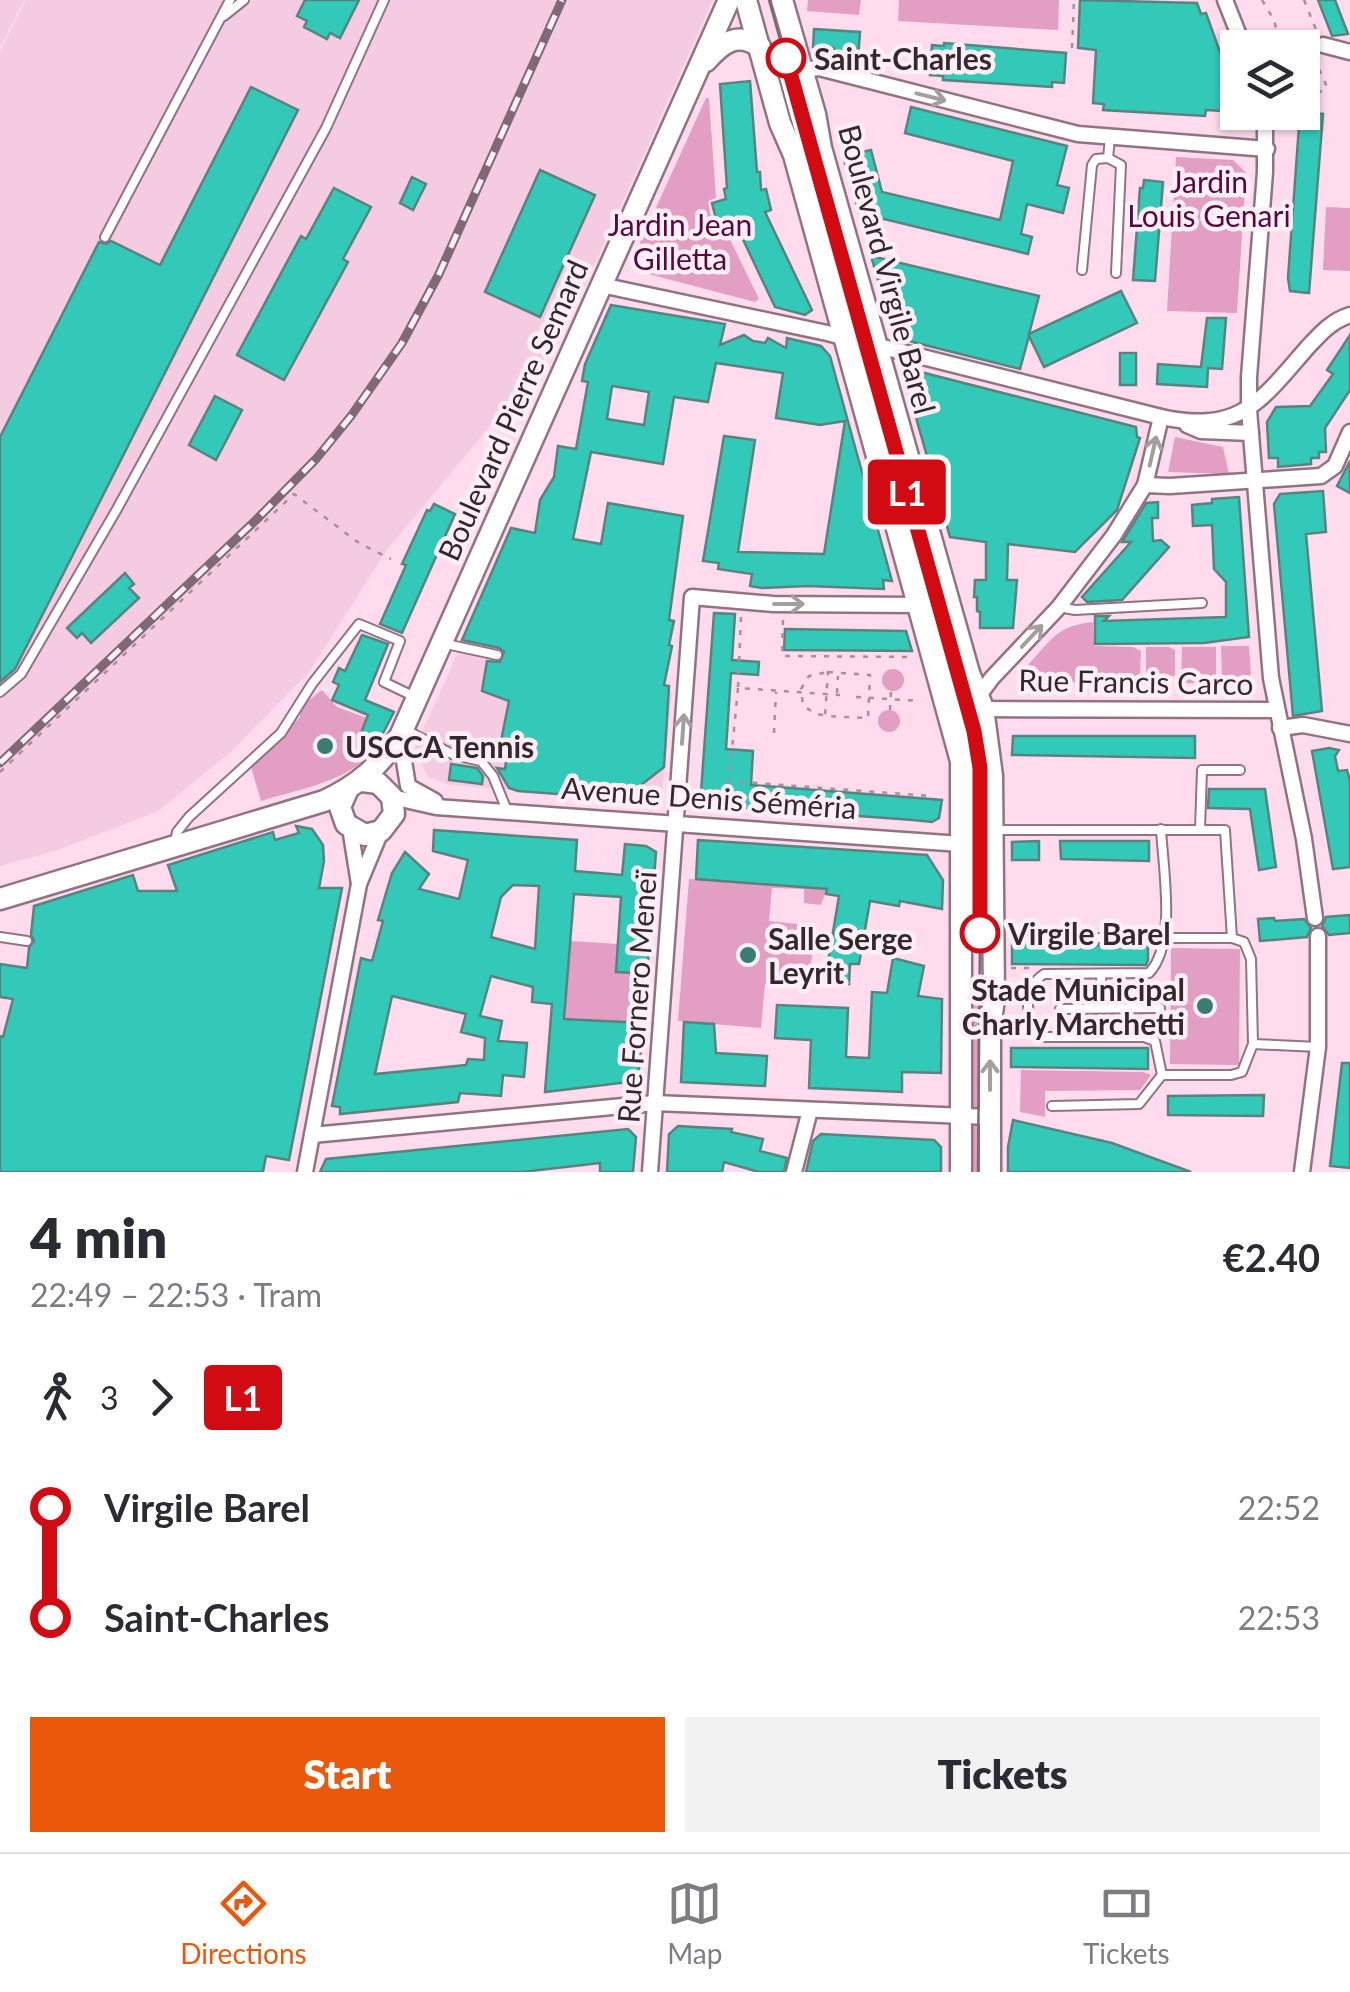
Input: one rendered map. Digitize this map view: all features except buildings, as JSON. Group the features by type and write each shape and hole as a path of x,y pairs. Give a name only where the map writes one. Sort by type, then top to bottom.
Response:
{"main road":[{"name":"Boulevard Pierre Semard","path":"355,785 379,766 401,732 729,0"},
{"name":"Boulevard Virgile Barel","path":"746,0 780,123 794,156 961,761 961,1172"},
{"name":"Boulevard Virgile Barel","path":"782,0 990,750 990,1172"},
{"path":"697,70 722,44 737,38 760,47"},
{"name":"Boulevard Pierre Semard","path":"391,795 401,732"},
{"path":"0,899 296,810 355,785 378,783 391,795 394,808 386,826 365,835 326,814 296,810"},
{"path":"346,824 341,800 355,785"},
{"path":"961,844 993,838"}],"street":[{"path":"1225,0 1237,30"},
{"path":"1323,45 1350,52"},
{"path":"802,70 819,68 1078,134 1266,149"},
{"path":"1265,130 1248,378 1250,433 1276,710 1304,839 1315,918"},
{"path":"601,285 844,337 1177,420 1226,419 1249,410 1326,327 1350,315"},
{"path":"943,693 950,706 977,705 1059,607 1114,536 1145,485 1161,417"},
{"path":"1177,420 1201,431 1250,433"},
{"path":"1145,485 1321,476 1335,466 1349,438"},
{"name":"Rue Fornero Meneï","path":"650,1172 692,597 742,601"},
{"path":"742,601 920,605"},
{"name":"Rue Francis Carco","path":"977,705 1276,710"},
{"path":"1280,728 1303,724 1350,734"},
{"name":"Avenue Denis Séméria","path":"401,732 408,786 424,797 454,808"},
{"name":"Avenue Denis Séméria","path":"391,795 436,807 961,844"},
{"name":"Avenue Denis Séméria","path":"386,826 436,807"},
{"path":"346,824 360,884"},
{"path":"305,1172 360,884 386,826"},
{"path":"1302,1172 1318,1047 1318,936"},
{"path":"312,1135 655,1103 990,1117"},
{"path":"794,1172 810,1110"}],"lane":[{"path":"105,238 230,0"},
{"path":"220,19 244,0"},
{"path":"0,692 21,674 230,306 326,128 384,0"},
{"path":"1108,158 1110,138"},
{"path":"1082,270 1092,166 1096,160 1108,158 1121,166 1116,272"},
{"path":"1059,607 1075,610 1202,603"},
{"path":"173,846 189,817 281,732 359,624 400,641 384,682 416,698"},
{"path":"441,643 498,655"},
{"path":"401,732 454,755 481,761 493,776 508,812"},
{"path":"1200,830 1202,770 1240,770"},
{"path":"1052,1106 1138,1104 1162,1075 1155,1041 1144,1037 1042,1037 1029,1019 1029,993 1034,980 1044,974 1149,972 1166,938 1161,830"},
{"path":"993,838 1225,830 1232,938"},
{"path":"0,938 27,941"},
{"path":"1019,938 1232,938 1244,942 1251,959 1252,1044 1242,1072 1231,1076 1162,1075"},
{"path":"1102,974 1102,1008"},
{"path":"1060,1009 1160,1008"},
{"path":"1252,1044 1318,1047"}],"path":[{"path":"1072,48 1074,0"},
{"path":"1262,0 1276,30"},
{"path":"1304,0 1323,45 1320,59"},
{"path":"0,772 294,494 359,543 392,559"},
{"path":"742,601 729,781 930,796"},
{"path":"784,604 782,656 913,657"},
{"path":"825,716 828,672"},
{"path":"828,672 870,675 868,718 825,716 806,708 800,692 809,676 828,672"},
{"path":"738,688 839,695 838,673"},
{"path":"774,732 776,690"},
{"path":"890,691 890,710"},
{"path":"856,697 921,701"}],"shaded area":[{"path":"0,0 24,0 0,48"},
{"path":"26,0 713,0 559,344 552,341 541,365 386,551 310,671 231,752 158,811 58,850 0,866 0,52"},
{"path":"458,652 672,691 662,793 653,801 449,785 427,776 415,748"}],"green space":[{"path":"808,0 861,0 859,15 807,11"},
{"path":"899,0 1059,0 1058,30 898,21"},
{"name":"Jardin Jean Gilletta","path":"706,98 716,198 708,201 713,227 723,225 759,299 755,302 637,271 634,256"},
{"path":"807,122 859,304 842,309 792,126"},
{"name":"Jardin Louis Genari","path":"1176,157 1233,160 1246,173 1237,313 1167,311"},
{"path":"1326,207 1350,208 1350,271 1323,270"},
{"path":"877,372 961,671 948,675 862,376"},
{"path":"1175,437 1223,447 1229,474 1168,472"},
{"path":"1093,622 1094,646 1133,647 1141,651 1140,676 1090,676 1089,683 1028,680 1026,667 1055,636 1070,627"},
{"path":"1221,646 1249,646 1251,674 1246,682 1222,679"},
{"path":"1146,647 1175,650 1175,676 1163,676 1162,683 1146,680"},
{"path":"1182,647 1216,647 1216,676 1200,676 1199,683 1181,683"},
{"path":"893,669 901,672 901,688 893,691 885,688 882,680 885,672"},
{"name":"USCCA Tennis","path":"322,690 337,707 367,718 361,732 380,741 370,755 343,774 261,801 251,767 300,717 301,706"},
{"path":"889,710 897,713 897,729 889,732 881,729 878,721 881,713"},
{"path":"978,731 986,811 969,811 962,732"},
{"name":"Salle Serge Leyrit","path":"689,879 827,889 821,905 804,903 804,889 772,888 769,921 817,926 807,987 765,984 761,1028 678,1021"},
{"path":"570,941 618,944 617,971 647,974 643,1023 565,1018"},
{"name":"Stade Municipal Charly Marchetti","path":"1171,948 1240,949 1239,1065 1170,1064"},
{"path":"969,1005 984,1006 983,1172 968,1172"},
{"path":"1021,1070 1151,1075 1140,1090 1045,1091 1045,1117 1020,1112"}],"tram line":[{"path":"769,0 976,742 981,814 978,1172"},
{"name":"L1","path":"786,58 974,731 980,768 980,933"}],"railway":[{"path":"0,763 256,520 316,459 351,416 402,343 439,274 562,0"}],"place":[{"name":"Saint-Charles","path":"786,58"},
{"name":"USCCA Tennis","path":"325,746"},
{"name":"Virgile Barel","path":"980,933"},
{"name":"Salle Serge Leyrit","path":"748,955"},
{"name":"Stade Municipal Charly Marchetti","path":"1205,1006"}]}
